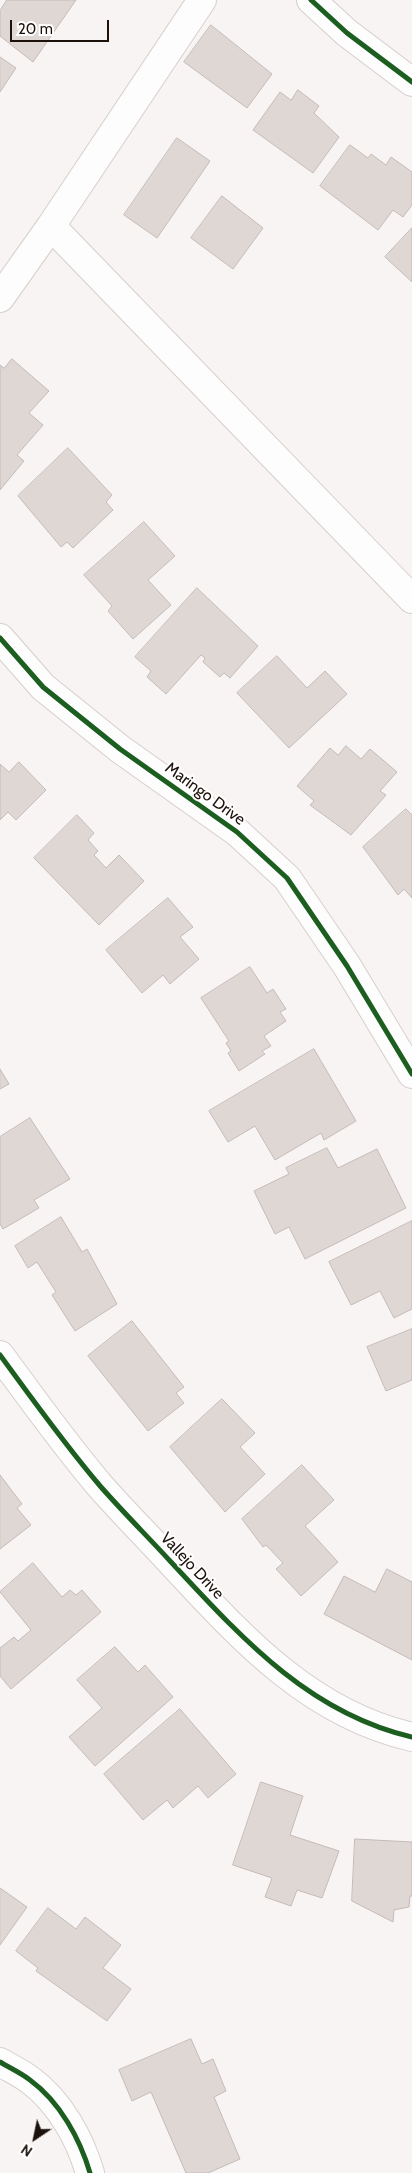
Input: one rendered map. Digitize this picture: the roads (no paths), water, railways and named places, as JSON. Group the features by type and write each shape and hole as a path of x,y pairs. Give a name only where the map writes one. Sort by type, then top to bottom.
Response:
{"street":[{"path":"0,298 51,226 202,0"},
{"path":"311,0 348,34 412,82"},
{"path":"51,226 412,599"},
{"name":"Maringo Drive","path":"0,638 44,688 120,749 238,832 286,878 346,966 412,1074"},
{"name":"Vallejo Drive","path":"0,1355 54,1430 102,1487 234,1629 268,1662 344,1711 391,1732 412,1737"},
{"path":"0,2062 31,2080 59,2109 83,2149 90,2173"}]}
